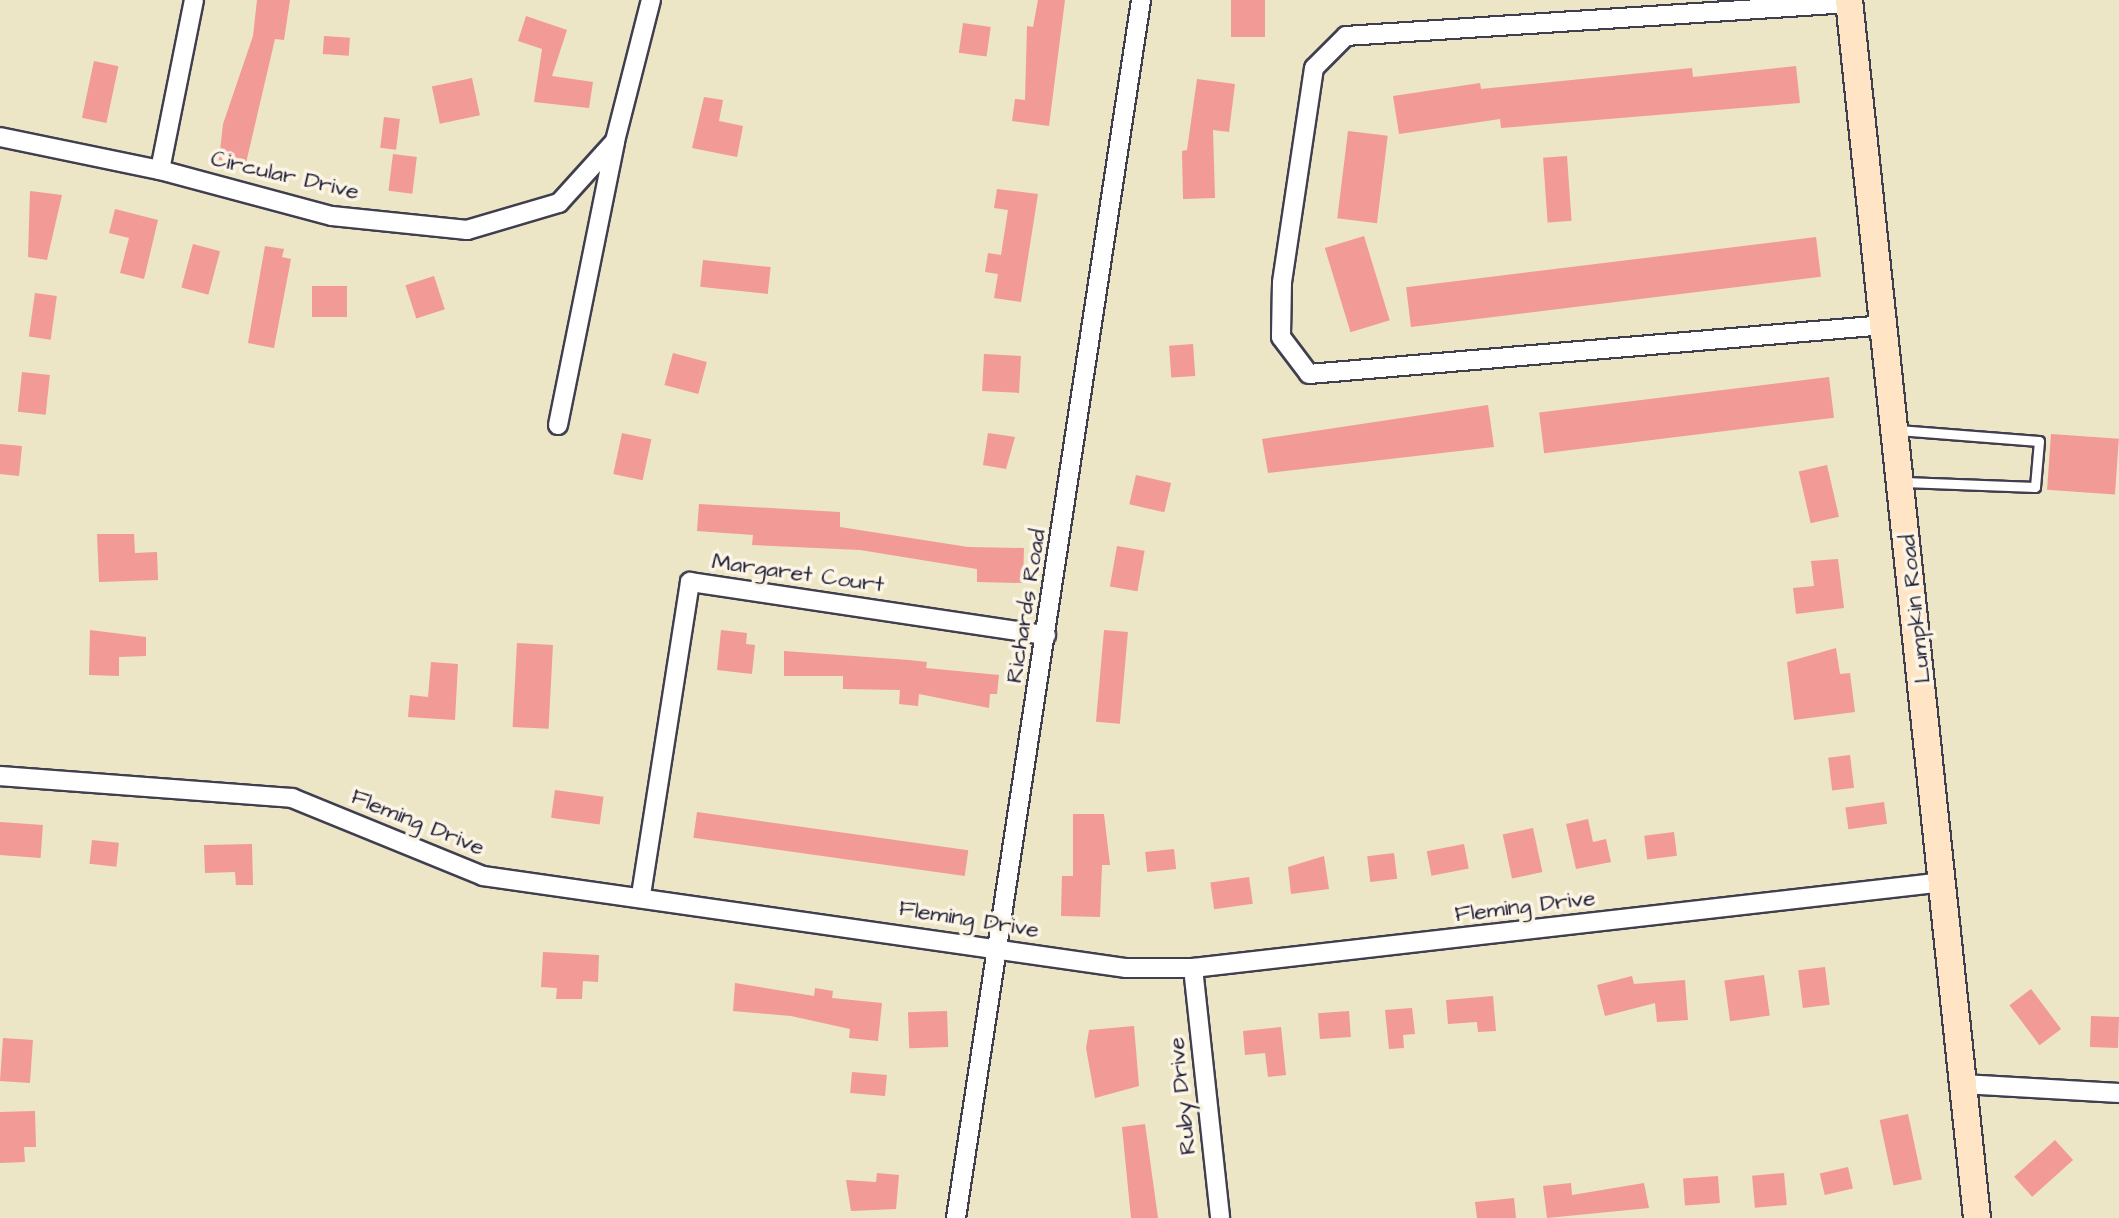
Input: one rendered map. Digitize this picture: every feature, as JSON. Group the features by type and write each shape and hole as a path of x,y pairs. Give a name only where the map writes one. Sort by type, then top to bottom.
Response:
{"main road":[{"name":"Lumpkin Road","path":"1849,1 1902,482 1977,1218"}],"street":[{"path":"160,170 194,0"},
{"name":"Circular Drive","path":"558,425 615,141 652,0"},
{"name":"Richards Road","path":"956,1218 1141,0"},
{"path":"1849,1 1346,36 1314,68 1282,283 1281,337 1309,374 1885,325"},
{"name":"Circular Drive","path":"0,137 160,170 332,216 467,230 559,203 615,141"},
{"name":"Margaret Court","path":"640,895 690,582 1046,635"},
{"name":"Fleming Drive","path":"0,775 292,798 483,876 640,895 1126,968 1193,968 1944,882"},
{"name":"Ruby Drive","path":"1193,968 1220,1218"},
{"path":"1963,1084 2119,1093"}],"lane":[{"path":"1896,430 2039,441 2035,487 1902,482"}],"building":[{"path":"257,0 290,0 284,40 275,39 246,163 219,160 223,124 253,36"},
{"path":"1038,0 1065,0 1049,126 1012,121 1015,99 1025,100 1027,26 1033,27"},
{"path":"1231,0 1265,0 1265,37 1231,37"},
{"path":"526,16 567,30 552,76 593,82 589,108 534,102 542,49 518,41"},
{"path":"963,23 991,27 987,57 959,53"},
{"path":"324,36 350,38 349,56 323,54"},
{"path":"94,61 118,66 106,123 82,118"},
{"path":"1796,66 1800,103 1501,128 1500,119 1399,134 1393,96 1480,83 1481,89 1692,68 1693,77"},
{"path":"472,78 480,115 440,124 432,87"},
{"path":"1197,79 1235,84 1229,132 1213,130 1215,198 1183,199 1182,151 1187,150"},
{"path":"704,97 723,100 719,121 743,126 737,157 692,148"},
{"path":"384,117 400,119 396,150 380,148"},
{"path":"1348,131 1388,136 1377,223 1337,218"},
{"path":"393,154 417,157 412,194 388,191"},
{"path":"1567,156 1572,221 1548,223 1543,158"},
{"path":"997,189 1038,194 1021,302 994,298 998,274 985,272 988,253 1001,255 1008,210 994,208"},
{"path":"30,191 62,195 47,260 28,257"},
{"path":"115,209 158,220 144,279 120,273 129,238 109,233"},
{"path":"1364,236 1390,320 1351,332 1325,248"},
{"path":"1816,237 1821,277 1411,327 1406,287"},
{"path":"193,244 220,251 208,295 181,287"},
{"path":"265,246 284,249 282,257 291,259 274,348 248,343"},
{"path":"703,260 771,267 768,294 700,287"},
{"path":"434,276 445,309 416,319 405,285"},
{"path":"312,286 347,286 347,317 312,317"},
{"path":"35,293 57,296 51,340 29,337"},
{"path":"1193,344 1195,376 1171,378 1169,346"},
{"path":"673,353 707,362 698,394 664,385"},
{"path":"984,354 1021,356 1019,393 982,391"},
{"path":"22,372 50,375 46,415 18,412"},
{"path":"1829,377 1834,418 1544,453 1539,413"},
{"path":"1488,405 1494,447 1268,473 1262,439"},
{"path":"622,433 651,439 643,480 613,474"},
{"path":"988,433 1015,437 1006,469 983,465"},
{"path":"2051,434 2119,439 2115,495 2047,490"},
{"path":"0,444 22,446 19,476 0,474"},
{"path":"1827,465 1839,517 1811,523 1799,472"},
{"path":"1136,475 1171,483 1164,512 1129,504"},
{"path":"699,504 840,512 840,527 968,547 1024,548 1023,583 977,582 977,569 860,550 752,545 753,535 697,531"},
{"path":"97,534 134,534 135,553 157,552 158,580 99,582"},
{"path":"1117,546 1145,551 1137,591 1110,586"},
{"path":"1838,559 1844,608 1796,614 1793,588 1814,586 1811,561"},
{"path":"90,630 146,637 146,656 119,657 119,676 89,675"},
{"path":"721,630 747,633 746,644 755,645 752,674 717,670"},
{"path":"1104,630 1128,632 1120,724 1096,722"},
{"path":"517,643 553,645 549,729 513,727"},
{"path":"1836,648 1840,674 1850,673 1855,712 1794,720 1787,662"},
{"path":"784,651 927,662 926,668 999,675 997,694 990,694 989,708 919,694 918,706 899,704 900,690 843,689 843,676 784,676"},
{"path":"431,662 458,664 455,720 408,717 410,695 428,697"},
{"path":"1850,755 1854,788 1832,790 1828,758"},
{"path":"555,790 604,797 600,825 551,818"},
{"path":"1884,802 1887,824 1848,829 1845,807"},
{"path":"697,812 968,850 965,876 693,838"},
{"path":"1073,814 1104,814 1110,865 1102,865 1100,917 1061,916 1062,876 1073,876"},
{"path":"1588,819 1593,842 1606,839 1611,862 1576,869 1566,824"},
{"path":"0,822 43,825 41,858 0,855"},
{"path":"1533,828 1542,872 1512,878 1503,834"},
{"path":"1674,832 1677,856 1647,859 1644,836"},
{"path":"92,840 119,843 116,867 89,864"},
{"path":"252,844 253,885 236,885 235,872 205,873 204,845"},
{"path":"1464,844 1469,869 1431,876 1427,851"},
{"path":"1174,849 1176,869 1147,872 1145,852"},
{"path":"1394,853 1397,879 1370,882 1367,856"},
{"path":"1324,856 1329,889 1291,894 1288,867"},
{"path":"1249,877 1253,904 1214,909 1210,882"},
{"path":"543,952 599,955 598,982 583,981 582,999 556,999 557,988 541,987"},
{"path":"1825,967 1830,1005 1803,1008 1798,970"},
{"path":"1764,975 1770,1016 1730,1021 1724,981"},
{"path":"1632,976 1634,984 1685,980 1688,1020 1657,1022 1655,1003 1605,1016 1597,985"},
{"path":"735,983 814,996 815,988 833,991 832,998 882,1003 878,1041 849,1038 850,1029 791,1016 733,1011"},
{"path":"2031,989 2061,1029 2040,1045 2009,1005"},
{"path":"1493,996 1496,1031 1478,1032 1477,1022 1448,1024 1446,1000"},
{"path":"1412,1008 1415,1034 1403,1035 1404,1048 1389,1049 1385,1010"},
{"path":"947,1011 948,1047 909,1048 908,1012"},
{"path":"1349,1011 1351,1037 1320,1039 1318,1013"},
{"path":"2091,1016 2119,1017 2118,1048 2090,1047"},
{"path":"1134,1026 1139,1086 1095,1098 1086,1048 1089,1030"},
{"path":"1281,1027 1286,1075 1268,1077 1265,1053 1245,1055 1243,1031"},
{"path":"3,1038 33,1040 30,1083 0,1081"},
{"path":"852,1072 887,1075 885,1096 850,1093"},
{"path":"35,1111 36,1147 24,1147 25,1162 0,1163 0,1112"},
{"path":"1908,1114 1922,1180 1894,1186 1880,1120"},
{"path":"1145,1124 1158,1218 1131,1218 1122,1127"},
{"path":"2055,1140 2073,1160 2032,1197 2014,1177"},
{"path":"1848,1167 1853,1188 1825,1195 1820,1174"},
{"path":"877,1173 899,1175 896,1209 851,1211 846,1180 876,1182"},
{"path":"1784,1173 1787,1205 1755,1208 1752,1176"},
{"path":"1718,1176 1720,1203 1685,1205 1683,1178"},
{"path":"1571,1183 1572,1195 1644,1183 1649,1208 1547,1218 1543,1186"},
{"path":"1514,1198 1516,1218 1477,1218 1475,1202"}]}
